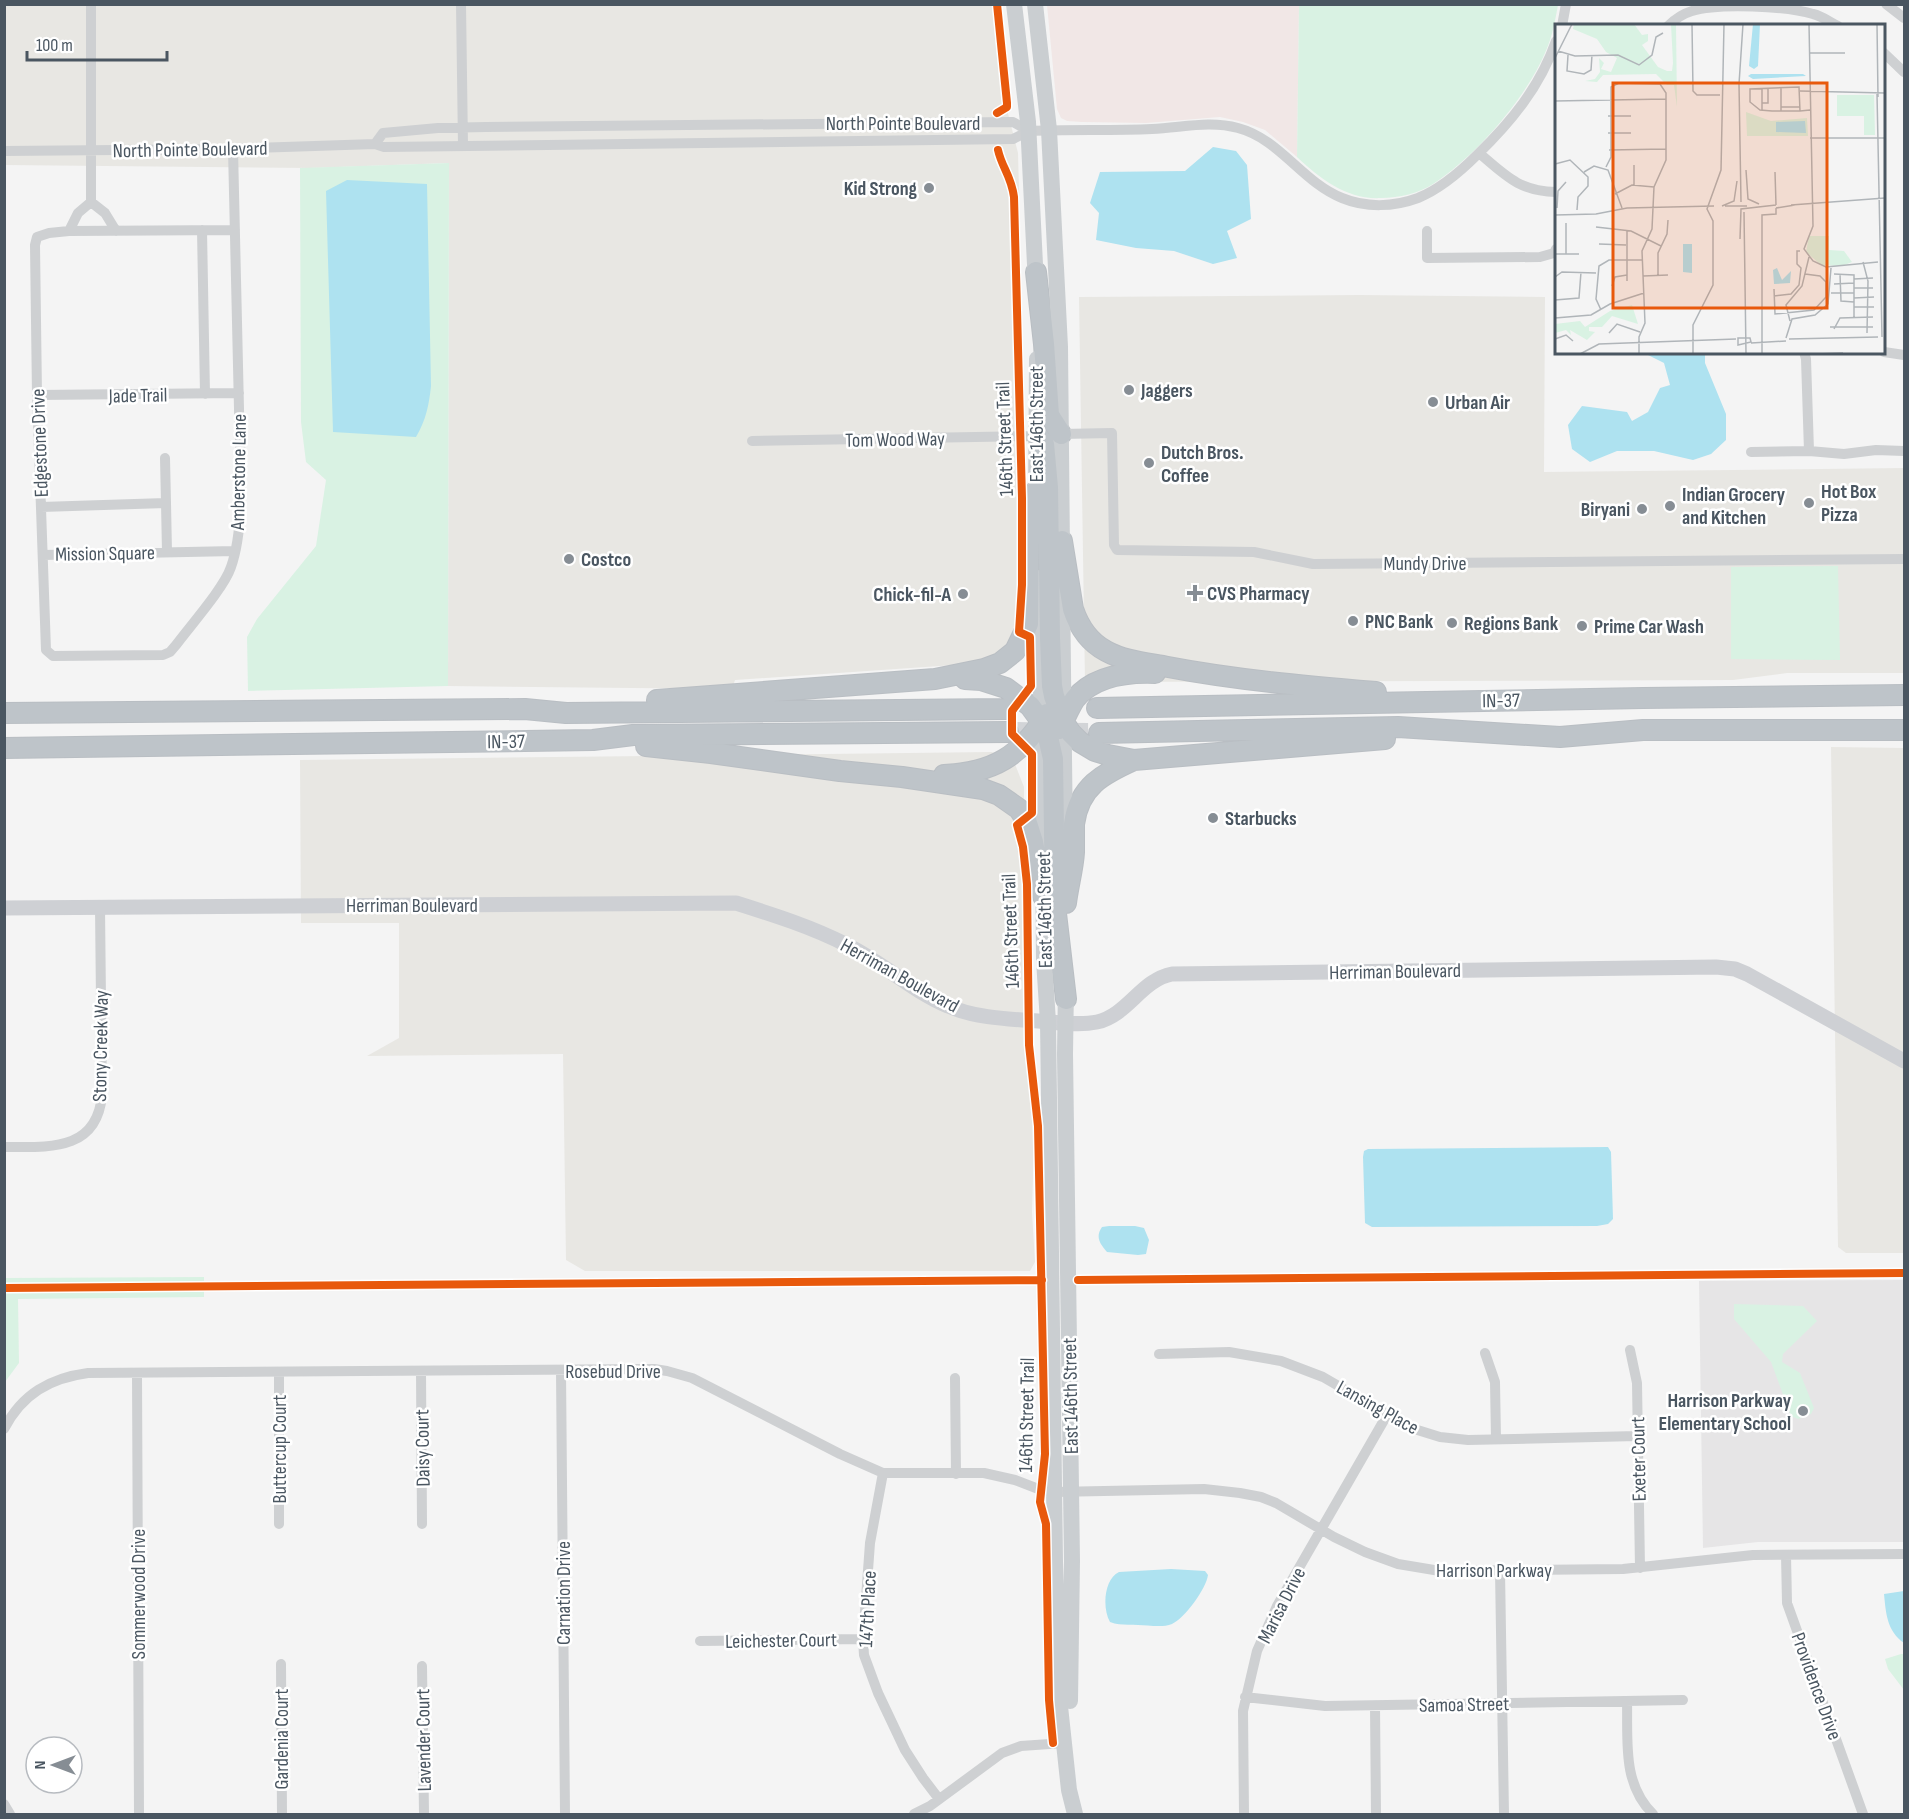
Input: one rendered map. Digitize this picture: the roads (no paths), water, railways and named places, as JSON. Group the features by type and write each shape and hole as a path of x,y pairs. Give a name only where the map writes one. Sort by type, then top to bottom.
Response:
{"highway":[{"path":"1036,272 1049,416 1061,435"},
{"path":"1038,436 1044,444 1048,488 1052,686 1064,721 1071,733 1095,750 1134,760 1396,738 1438,730"},
{"path":"935,679 984,669 1000,663 1015,651 1022,640 1029,624 1029,511 1036,491"},
{"path":"1062,542 1073,609 1081,628 1094,643 1115,656 1209,675"},
{"path":"902,777 962,774 994,765 1024,746 1042,722 1054,696 1063,658"},
{"path":"1046,752 1075,700 1086,690 1119,675 1133,672 1209,675 1410,695 1441,701"},
{"path":"525,708 935,679 981,680 996,683 1025,702 1042,722 1046,752 1053,759 1055,905 1066,999"},
{"name":"IN-37","path":"1097,708 1905,695"},
{"name":"IN-37","path":"4,713 525,708 566,713 1006,710"},
{"name":"IN-37","path":"1099,733 1398,727 1560,737 1643,730 1905,730"},
{"name":"IN-37","path":"4,748 592,740 633,735 1008,732"},
{"path":"592,740 711,753 983,789 999,795 1019,809 1026,820 1033,842 1043,896"},
{"path":"1065,903 1074,854 1075,823 1080,802 1086,791 1101,776 1134,760"}],"main road":[{"name":"East 146th Street","path":"1014,4 1029,131 1036,272 1038,436 1036,491 1042,722"},
{"name":"East 146th Street","path":"1035,4 1049,130 1060,347 1066,1023 1063,1492 1059,1697 1069,1790 1075,1815"},
{"name":"East 146th Street","path":"1046,752 1044,960 1063,1492 1072,1561 1070,1692 1073,1740 1086,1815"}],"street":[{"path":"91,4 91,202 78,213 69,231 235,230"},
{"path":"461,4 463,146"},
{"path":"1562,24 1566,4"},
{"path":"1887,4 1905,18"},
{"path":"1670,24 1678,17 1692,11 1769,7 1813,14 1834,24"},
{"path":"1029,131 1155,129 1205,124 1240,128 1263,138 1327,190 1351,201 1373,205 1396,204 1426,194 1447,182 1479,153 1509,123 1530,93 1555,46"},
{"path":"1885,54 1905,72"},
{"name":"North Pointe Boulevard","path":"375,144 383,133 463,127 1013,122 1029,131"},
{"name":"North Pointe Boulevard","path":"4,151 233,149 375,144 384,147 1013,139 1029,131"},
{"name":"Amberstone Lane","path":"49,655 154,656 170,652 227,577 235,551 240,490 233,149"},
{"path":"1479,153 1510,180 1539,191 1555,192"},
{"path":"91,202 105,213 116,231"},
{"name":"Edgestone Drive","path":"49,655 46,650 37,396 35,245 37,237 43,234 69,231"},
{"path":"202,231 205,394"},
{"path":"1427,231 1427,258 1540,257 1555,252"},
{"path":"1885,352 1905,355"},
{"path":"1805,354 1809,452"},
{"name":"Jade Trail","path":"37,396 238,393"},
{"name":"Mundy Drive","path":"1061,435 1113,433 1114,545 1117,550 1254,552 1313,564 1905,559"},
{"name":"Tom Wood Way","path":"752,441 1038,436"},
{"path":"1751,452 1844,454 1876,450 1905,451"},
{"name":"Mission Square","path":"165,458 167,552"},
{"path":"41,507 166,503"},
{"name":"Mission Square","path":"43,555 235,551"},
{"name":"Herriman Boulevard","path":"4,908 736,903 818,930 867,955 914,987 948,1006 980,1016 1066,1023 1094,1023 1108,1019 1153,981 1172,974 1716,967 1735,969 1747,974 1905,1061"},
{"name":"Stony Creek Way","path":"4,1147 49,1147 67,1144 82,1136 97,1117 102,1095 100,908"},
{"name":"Exeter Court","path":"1630,1350 1636,1374 1640,1568"},
{"name":"Lansing Place","path":"1160,1354 1229,1352 1281,1361 1323,1377 1411,1428 1440,1437 1496,1439 1637,1437"},
{"path":"1485,1353 1495,1382 1496,1439"},
{"name":"Rosebud Drive","path":"4,1429 32,1393 57,1379 88,1373 636,1369 667,1371 692,1378 850,1459 883,1473 984,1473 1041,1490 1063,1492"},
{"name":"Daisy Court","path":"421,1371 422,1524"},
{"name":"Carnation Drive","path":"561,1371 565,1815"},
{"name":"Buttercup Court","path":"279,1373 279,1524"},
{"name":"Sommerwood Drive","path":"137,1374 139,1815"},
{"path":"955,1378 956,1474"},
{"name":"Marisa Drive","path":"1244,1815 1243,1723 1245,1697 1252,1665 1277,1606 1387,1415"},
{"name":"147th Place","path":"883,1473 870,1543 863,1639 865,1661 878,1693 914,1765 939,1799"},
{"name":"Harrison Parkway","path":"1063,1492 1221,1490 1261,1497 1358,1549 1398,1564 1440,1571 1640,1568 1753,1555 1905,1554"},
{"name":"Providence Drive","path":"1786,1555 1787,1603 1863,1815"},
{"path":"1500,1571 1504,1815"},
{"name":"Leichester Court","path":"700,1641 863,1639"},
{"name":"Gardenia Court","path":"281,1664 282,1815"},
{"name":"Lavender Court","path":"422,1666 424,1815"},
{"name":"Samoa Street","path":"1245,1697 1307,1705 1374,1706 1683,1700"},
{"path":"1628,1701 1631,1780 1638,1796 1653,1815"},
{"path":"1374,1706 1376,1815"},
{"path":"914,1815 1002,1754 1021,1746 1064,1743"},
{"path":"4,1804 10,1815"}],"water":[{"path":"1213,147 1236,151 1247,165 1251,219 1227,231 1237,258 1213,264 1174,251 1136,248 1096,240 1099,213 1090,203 1100,172 1185,171"},
{"path":"347,180 427,184 431,386 426,412 416,437 333,432 326,191"},
{"path":"1646,354 1705,354 1705,363 1726,414 1726,440 1711,454 1693,460 1654,451 1617,451 1590,462 1572,449 1568,425 1582,406 1627,412 1632,421 1648,412 1660,388 1670,385 1664,363"},
{"path":"1608,1147 1611,1152 1613,1219 1608,1224 1597,1226 1372,1227 1365,1223 1363,1157 1364,1151 1368,1149"},
{"path":"1102,1227 1144,1228 1149,1240 1146,1254 1107,1252 1100,1243 1099,1234"},
{"path":"1171,1569 1205,1571 1208,1575 1189,1610 1177,1621 1159,1626 1110,1622 1105,1602 1107,1587 1114,1576 1119,1572"},
{"path":"1904,1591 1904,1643 1891,1627 1884,1594"}],"tunnel":[{"path":"1008,732 1099,733"}],"place":[{"name":"Kid Strong","path":"929,188"},
{"name":"Jaggers","path":"1129,390"},
{"name":"Urban Air","path":"1433,402"},
{"name":"Dutch Bros. Coffee","path":"1149,463"},
{"name":"Hot Box Pizza","path":"1809,503"},
{"name":"Indian Grocery and Kitchen","path":"1670,506"},
{"name":"Biryani","path":"1642,509"},
{"name":"Costco","path":"569,559"},
{"name":"CVS Pharmacy","path":"1195,593"},
{"name":"Chick-fil-A","path":"963,594"},
{"name":"PNC Bank","path":"1353,621"},
{"name":"Regions Bank","path":"1452,623"},
{"name":"Prime Car Wash","path":"1582,626"},
{"name":"Starbucks","path":"1213,818"},
{"name":"Harrison Parkway Elementary School","path":"1803,1411"}]}
